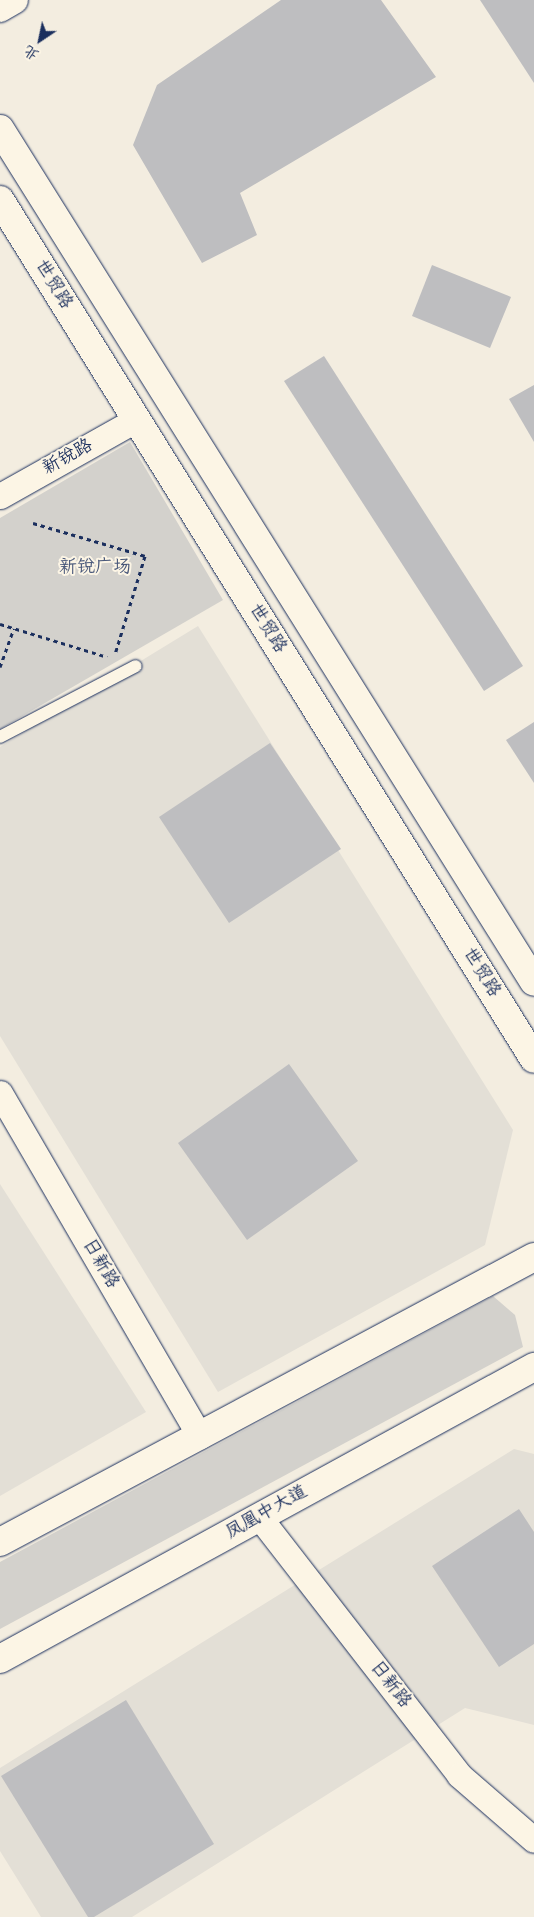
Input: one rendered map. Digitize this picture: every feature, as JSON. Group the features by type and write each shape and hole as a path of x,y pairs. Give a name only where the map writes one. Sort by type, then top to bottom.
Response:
{"main road":[{"path":"0,8 14,0"},
{"path":"0,129 534,982"},
{"name":"世贸路","path":"0,200 534,1058"},
{"path":"0,1542 534,1257"},
{"name":"凤凰中大道","path":"0,1659 534,1367"}],"street":[{"name":"新锐路","path":"0,496 137,420"},
{"name":"日新路","path":"0,1093 200,1436"},
{"name":"日新路","path":"260,1518 459,1775 534,1840"}],"lane":[{"path":"0,737 136,666"}],"path":[{"path":"0,624 113,659 145,556 33,523"},
{"path":"0,667 14,628"}],"shaded area":[{"path":"198,626 513,1130 485,1245 218,1392 0,1036 0,747"},
{"path":"0,1184 146,1412 0,1496"},
{"path":"514,1449 534,1454 534,1725 465,1708 132,1917 41,1917 0,1851 0,1768"}],"green space":[{"name":"新锐广场","path":"130,442 223,600 0,729 0,518"},
{"path":"493,1296 515,1315 523,1347 0,1629 0,1562"}],"building":[{"path":"281,0 381,0 436,77 240,193 257,235 202,263 133,145 157,85"},
{"path":"480,0 534,0 534,83"},
{"path":"432,265 511,297 490,348 412,316"},
{"path":"324,356 523,666 484,691 284,381"},
{"path":"534,385 534,442 509,399"},
{"path":"534,722 534,783 506,740"},
{"path":"270,743 341,849 229,923 159,817"},
{"path":"289,1064 358,1161 247,1240 178,1143"},
{"path":"519,1509 534,1532 534,1644 499,1667 432,1566"},
{"path":"126,1700 214,1844 94,1917 88,1917 1,1776"}]}
